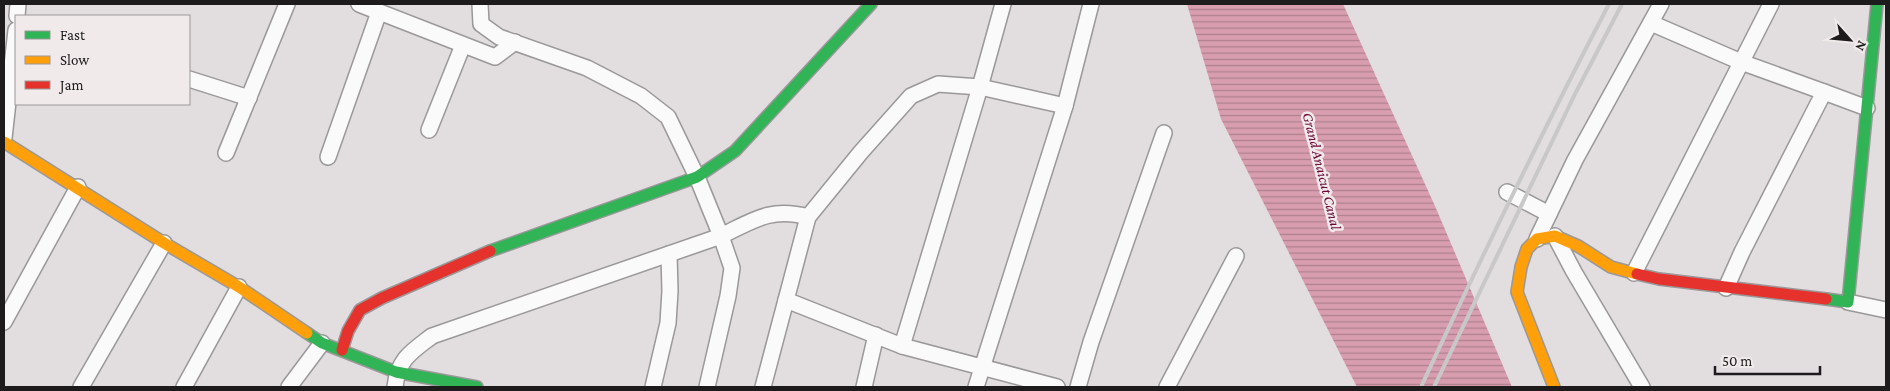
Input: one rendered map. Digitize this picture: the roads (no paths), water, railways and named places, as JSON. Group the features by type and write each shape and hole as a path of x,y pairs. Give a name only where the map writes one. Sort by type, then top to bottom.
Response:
{"street":[{"path":"226,153 287,4"},
{"path":"359,4 495,57 515,42"},
{"path":"480,4 481,24 499,37 587,68 641,96 668,117 697,177 732,268 728,296 707,387"},
{"path":"342,350 348,332 360,310 382,298 476,256 697,177 735,151 871,4"},
{"path":"902,346 1003,4"},
{"path":"976,387 1065,106 1091,4"},
{"path":"1554,387 1518,292 1521,267 1527,249 1537,239 1575,160 1661,4"},
{"path":"1634,273 1771,4"},
{"path":"1848,302 1877,4"},
{"path":"328,157 379,12"},
{"path":"1651,23 1741,62 1867,108"},
{"path":"15,39 4,140 164,243 239,288 322,343 342,350 396,380 477,387"},
{"path":"429,130 463,45"},
{"path":"190,79 249,98"},
{"path":"763,387 808,217 861,152 911,96 938,84 980,87 1065,106"},
{"path":"1726,288 1742,252 1824,92"},
{"path":"1078,387 1090,342 1164,133"},
{"path":"4,322 78,187"},
{"path":"1507,192 1549,214"},
{"path":"396,380 408,354 432,336 721,236 767,214 792,213 808,217"},
{"path":"1537,239 1555,236 1578,246 1611,267 1659,280 1848,302 1886,310"},
{"path":"1555,236 1574,272 1642,387"},
{"path":"81,387 164,243"},
{"path":"653,387 668,323 670,291 669,254"},
{"path":"1167,387 1236,256"},
{"path":"184,387 239,288"},
{"path":"786,300 902,346 1057,387"},
{"path":"864,387 876,335"},
{"path":"289,387 322,343"}],"water":[{"name":"Grand Anaicut Canal","path":"1187,4 1343,4 1435,206 1512,387 1357,387 1221,119"}],"railway":[{"path":"1421,387 1513,194 1609,4"},
{"path":"1434,387 1575,94 1622,4"}]}
